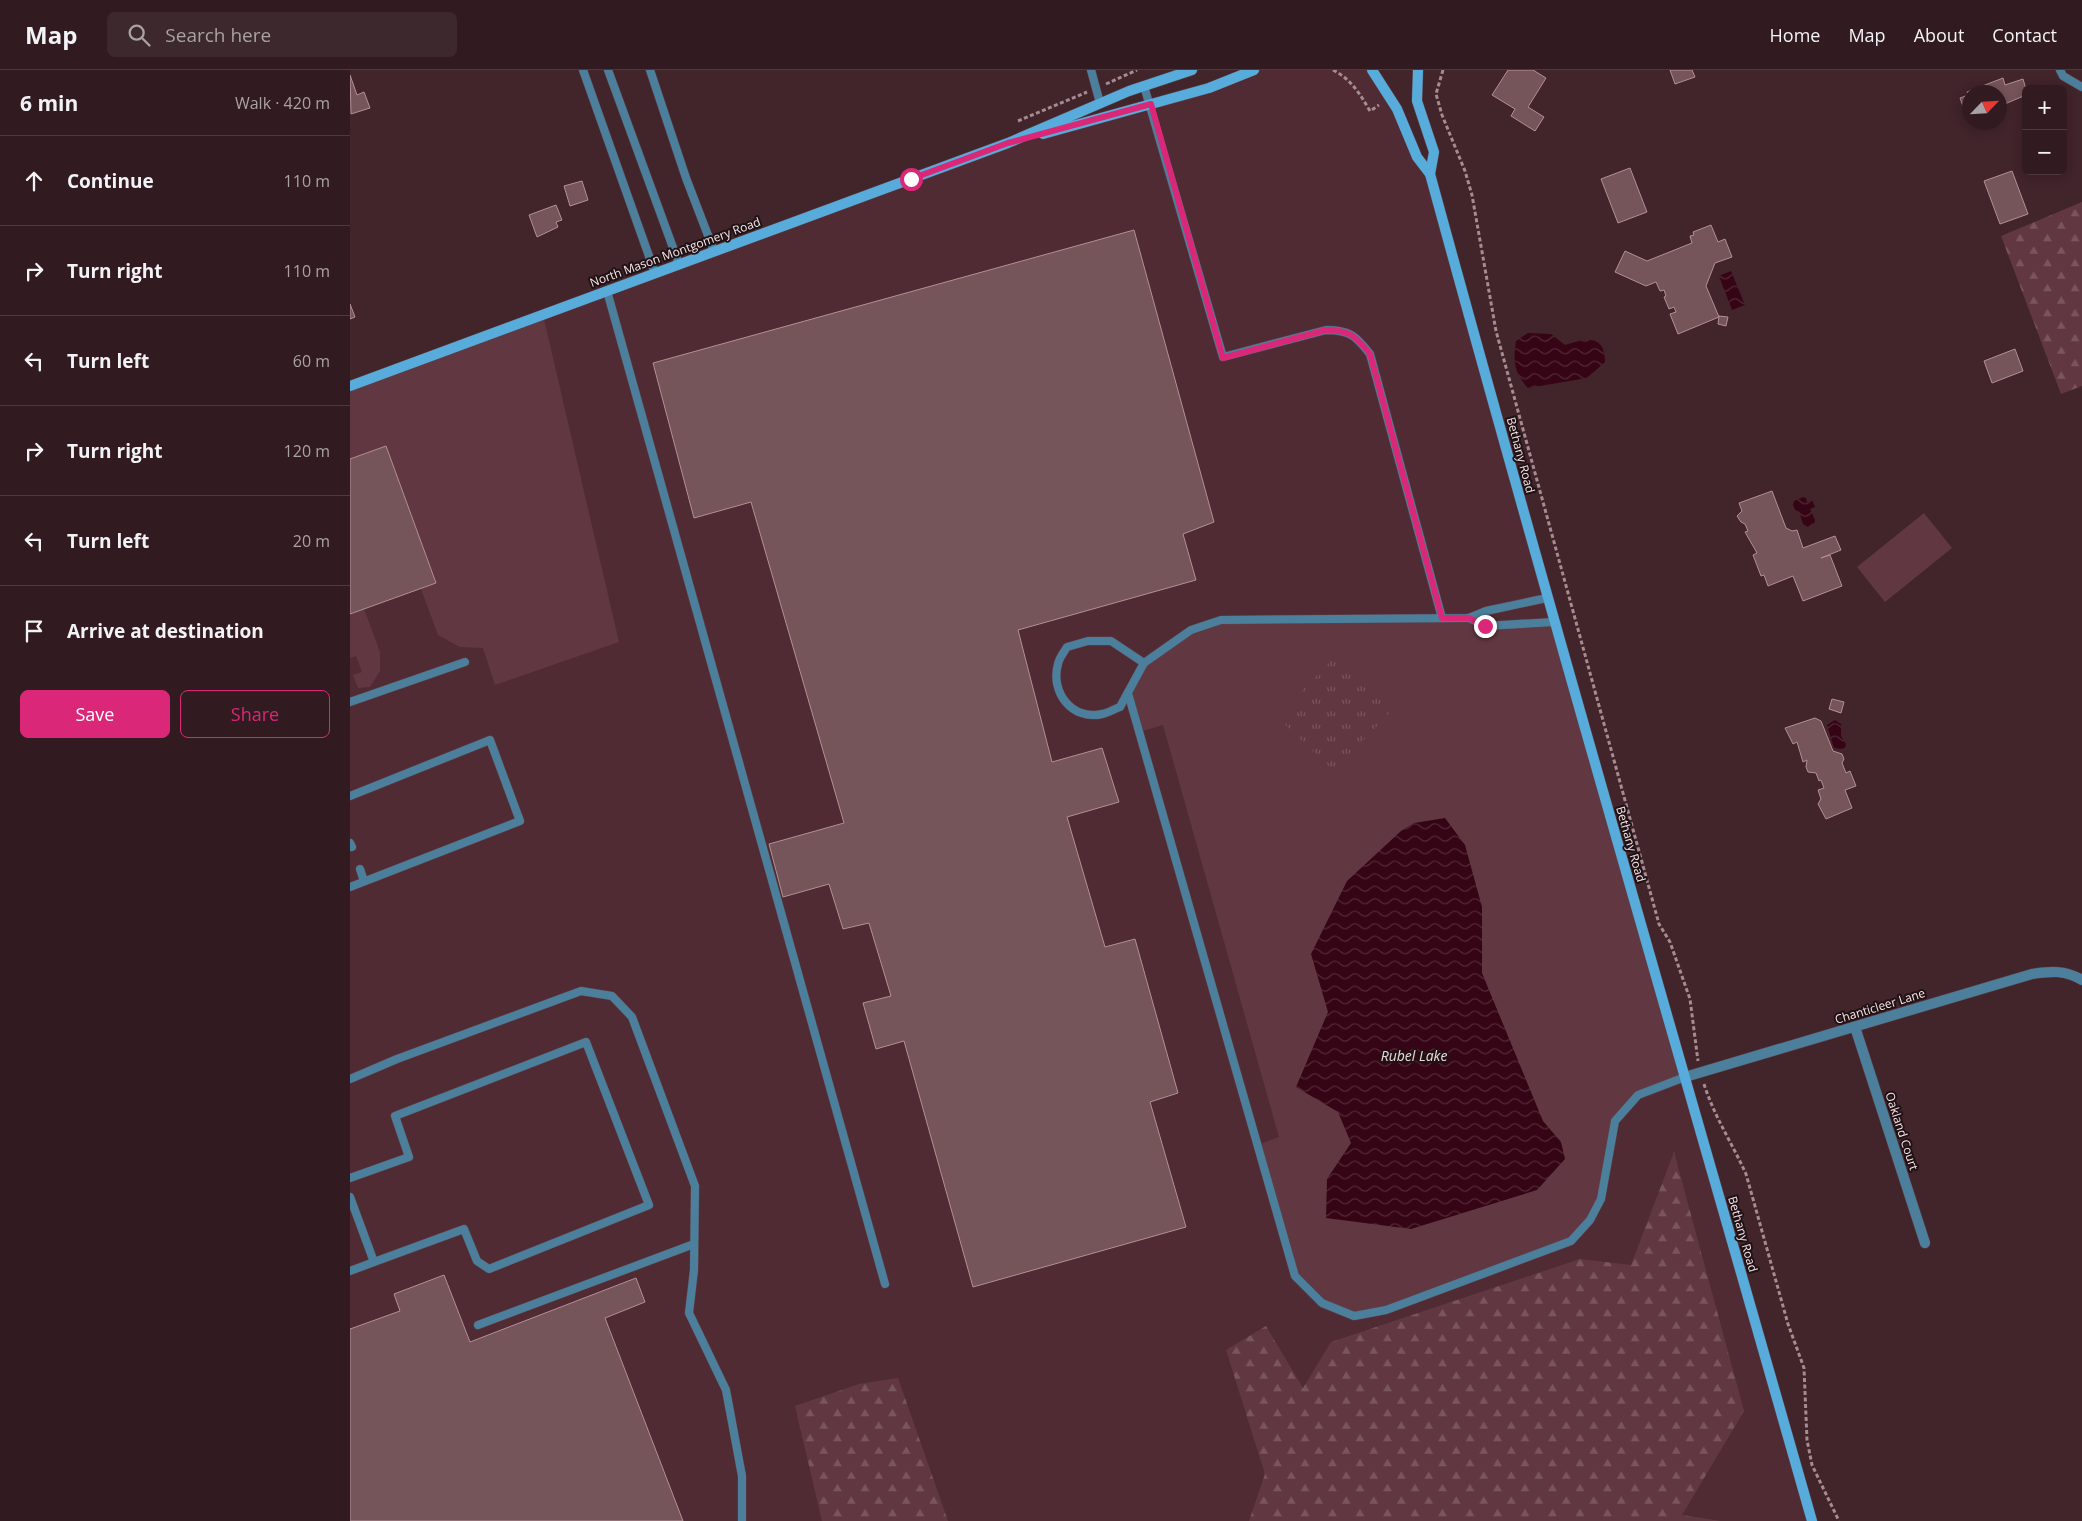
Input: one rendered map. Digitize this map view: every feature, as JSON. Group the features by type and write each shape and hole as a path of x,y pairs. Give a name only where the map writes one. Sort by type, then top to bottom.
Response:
{"main road":[{"name":"North Mason Montgomery Road","path":"350,386 1008,143 1100,103 1192,70"},
{"name":"North Mason Montgomery Road","path":"1008,143 1208,88 1254,70"},
{"name":"Bethany Road","path":"1372,70 1397,110 1417,157 1430,174 1547,598 1812,1521"},
{"name":"Bethany Road","path":"1418,70 1417,101 1434,152 1430,174"}],"street":[{"name":"Chanticleer Lane","path":"1685,1077 2032,974 2053,970 2072,974 2082,980"},
{"name":"Oakland Court","path":"1855,1027 1925,1243"}],"lane":[{"path":"583,70 655,273"},
{"path":"608,70 679,264"},
{"path":"650,70 686,178 714,251"},
{"path":"1091,70 1100,103"},
{"path":"2060,70 2063,76 2082,87"},
{"path":"1144,86 1151,104 1223,358 1326,330 1342,330 1357,338 1370,354 1442,618"},
{"path":"607,291 885,1284"},
{"path":"1144,663 1111,641 1088,641 1067,647 1058,663 1056,682 1064,702 1080,714 1101,715 1120,707 1144,663 1191,630 1221,620 1469,618 1486,611 1547,598"},
{"path":"1469,618 1485,626 1554,622"},
{"path":"350,702 465,662"},
{"path":"1128,693 1295,1276 1322,1303 1354,1316 1386,1310 1571,1241 1590,1220 1601,1199 1615,1121 1638,1095 1685,1077"},
{"path":"350,796 490,740 520,821 350,887"},
{"path":"360,869 364,882"},
{"path":"350,1079 397,1059 581,991 612,996 632,1018 695,1186 694,1270 689,1313 726,1390 742,1476 742,1521"},
{"path":"350,1178 409,1157 395,1116 586,1042 649,1205 489,1269 477,1261 464,1229 350,1271"},
{"path":"350,1197 374,1262"},
{"path":"478,1325 694,1244"}],"path":[{"path":"1018,121 1137,70"},
{"path":"1333,70 1343,75 1352,83 1370,110 1375,107"},
{"path":"1443,70 1436,94 1472,195 1496,331 1659,924 1670,942 1690,999 1696,1056"},
{"path":"1428,94 1436,94"},
{"path":"1706,1089 1716,1117 1746,1174 1788,1324 1804,1368 1807,1440 1812,1465 1839,1521"}],"shaded area":[{"path":"1254,70 1372,70 1430,174 1811,1521 350,1521 350,387 1008,143"}],"green space":[{"path":"2082,202 2082,386 2061,394 2001,236"},
{"path":"543,315 619,642 495,685 483,648 460,647 438,635 421,589 436,583 386,446 350,459 350,387"},
{"path":"1924,513 1952,548 1885,602 1857,567"},
{"path":"364,609 380,652 380,671 370,687 358,688 353,675 362,672 356,656 350,658 350,614"},
{"path":"1469,618 1485,626 1554,622 1685,1077 1638,1095 1615,1121 1601,1199 1571,1241 1386,1310 1354,1316 1322,1303 1295,1276 1258,1145 1279,1137 1163,725 1139,732 1128,693 1144,663 1191,630 1221,620"},
{"path":"1337,654 1394,708 1334,771 1277,717"},
{"path":"1674,1152 1744,1411 1682,1515 1721,1521 1249,1521 1265,1474 1226,1350 1266,1326 1303,1388 1331,1342 1580,1259 1631,1265"},
{"path":"898,1378 948,1521 822,1521 795,1406 859,1384"}],"water":[{"path":"1731,271 1745,305 1732,310 1719,276"},
{"path":"1528,333 1551,334 1565,345 1586,340 1598,342 1602,346 1605,362 1587,378 1528,388 1517,372 1515,355 1516,341"},
{"path":"1803,497 1806,498 1807,502 1812,500 1815,507 1810,509 1815,520 1814,524 1808,527 1803,524 1799,512 1795,510 1793,505 1794,501"},
{"path":"1835,720 1841,724 1841,736 1846,744 1845,748 1834,748 1827,725"},
{"name":"Rubel Lake","path":"1445,818 1465,845 1482,907 1482,973 1543,1121 1561,1142 1565,1159 1537,1190 1411,1229 1326,1218 1327,1179 1351,1143 1338,1112 1296,1087 1328,1012 1311,954 1347,881 1401,831 1414,823"}],"building":[{"path":"1508,70 1533,70 1546,78 1528,107 1544,117 1535,131 1511,116 1515,109 1492,95"},
{"path":"1670,70 1692,70 1695,77 1675,84"},
{"path":"350,75 357,95 364,92 370,108 351,114"},
{"path":"2003,78 2005,85 1985,85"},
{"path":"2023,79 2025,85 2022,85 2022,97 2007,103 2007,85 2005,85"},
{"path":"1630,168 1647,212 1618,223 1601,179"},
{"path":"2012,171 2028,214 2000,224 1984,181"},
{"path":"582,181 588,200 570,206 564,186"},
{"path":"556,205 562,220 556,222 558,227 537,237 529,215"},
{"path":"1711,225 1718,242 1725,239 1732,257 1715,263 1706,286 1719,317 1678,334 1670,314 1676,312 1674,307 1669,309 1664,297 1666,296 1664,290 1660,291 1656,282 1646,286 1615,272 1625,251 1647,261 1692,243 1690,236 1694,235 1693,232"},
{"path":"1134,230 1214,522 1183,534 1196,580 1018,630 1052,762 1102,748 1119,802 1067,817 1105,947 1135,939 1178,1093 1150,1102 1186,1227 973,1287 904,1041 876,1049 863,1003 891,996 869,923 843,929 829,884 783,897 769,844 844,823 751,502 694,518 653,363"},
{"path":"350,304 355,317 350,319"},
{"path":"1719,316 1728,317 1726,326 1718,324"},
{"path":"2015,349 2023,371 1992,383 1984,361"},
{"path":"386,446 436,583 350,614 350,459"},
{"path":"1772,491 1786,528 1792,531 1797,530 1803,548 1835,536 1841,550 1821,558 1830,555 1842,586 1803,601 1793,576 1768,586 1764,575 1761,576 1753,555 1757,553 1745,532 1748,531 1745,524 1737,516 1742,511 1739,503"},
{"path":"1832,699 1844,702 1841,713 1829,709"},
{"path":"1815,718 1821,721 1833,751 1842,754 1844,759 1842,763 1846,773 1850,771 1856,786 1845,790 1852,808 1826,819 1818,804 1821,799 1818,790 1824,788 1821,780 1819,781 1816,773 1808,772 1806,767 1807,760 1803,762 1797,742 1793,744 1785,728"},
{"path":"444,1275 470,1342 636,1278 645,1302 605,1318 683,1521 350,1521 350,1329 400,1311 394,1294"}],"route":[{"path":"911,179 1008,143 1151,104 1223,358 1326,330 1342,330 1357,338 1370,354 1442,618 1469,618 1485,626"}]}
